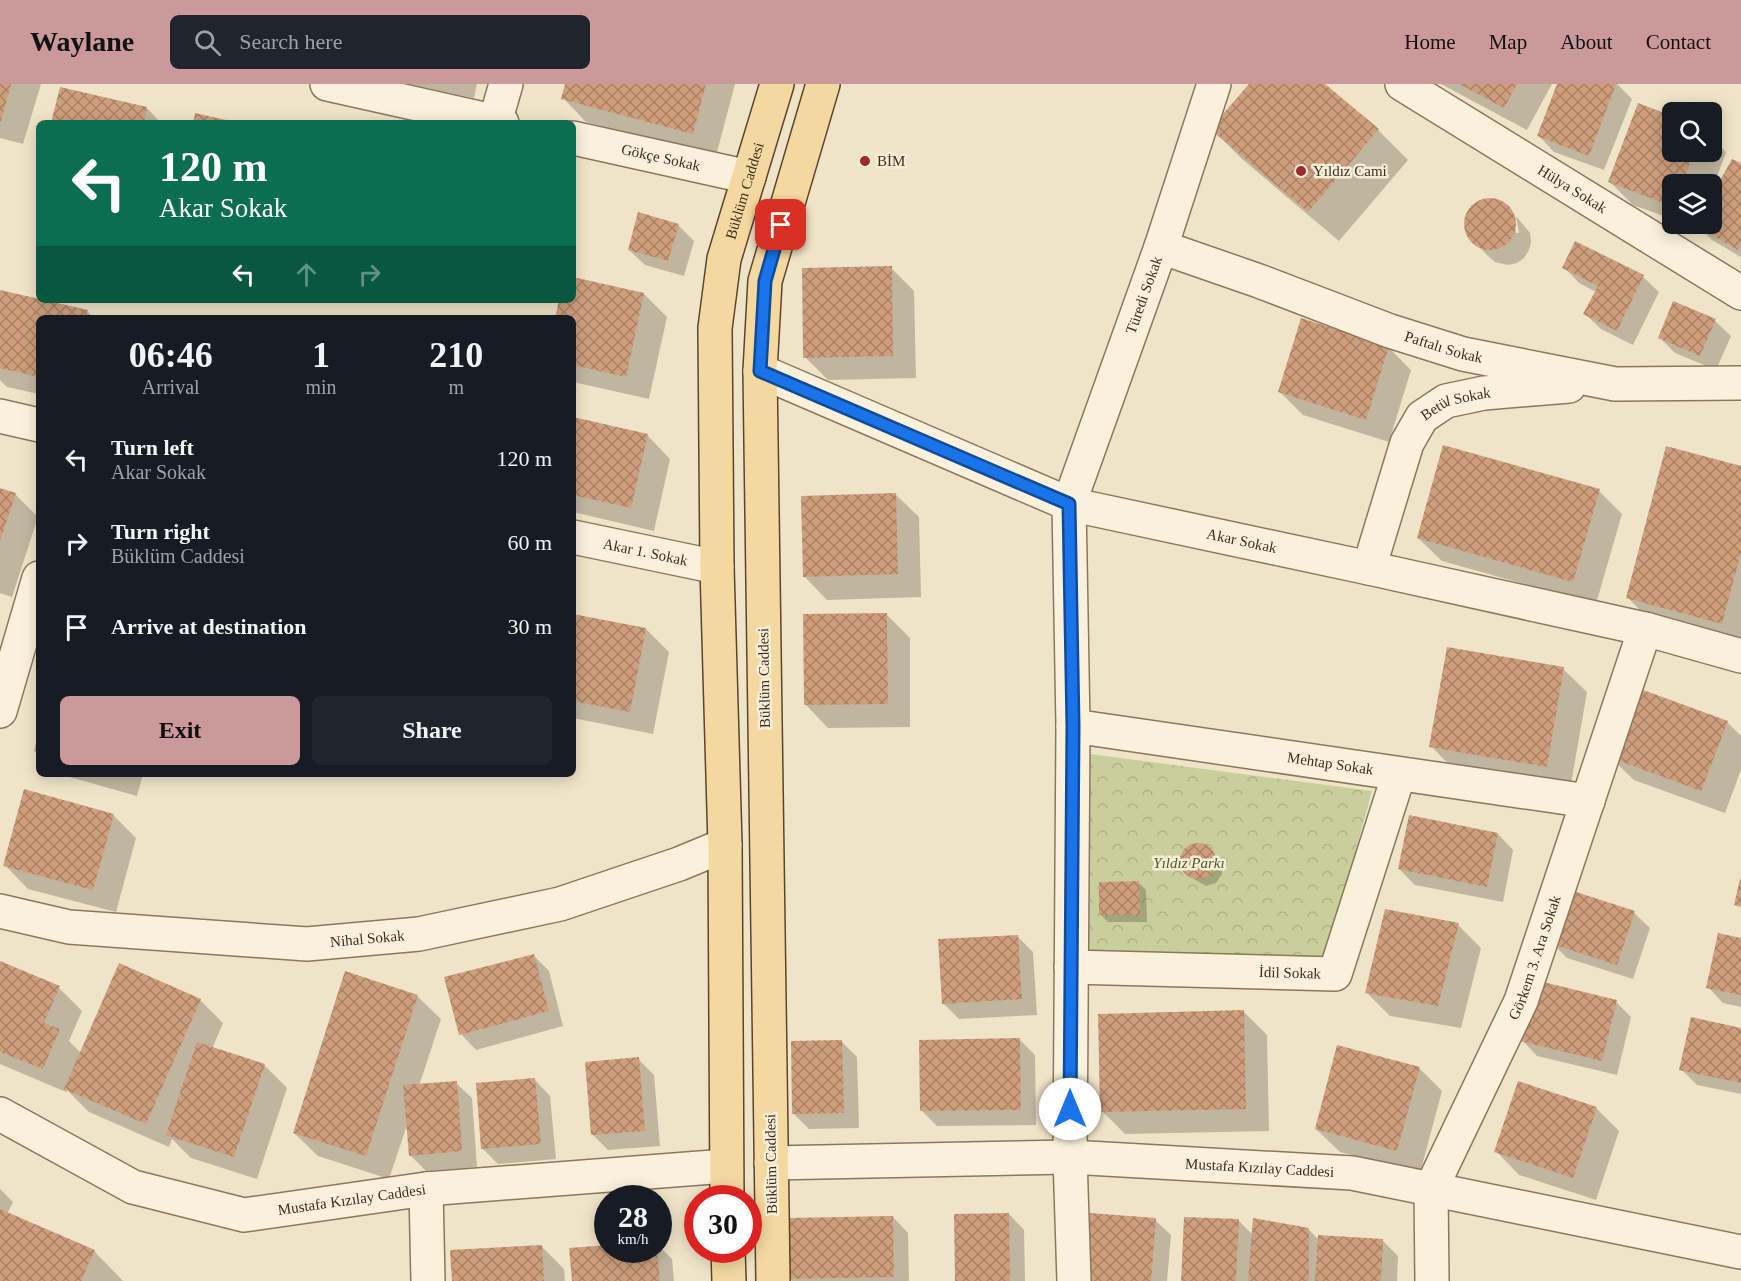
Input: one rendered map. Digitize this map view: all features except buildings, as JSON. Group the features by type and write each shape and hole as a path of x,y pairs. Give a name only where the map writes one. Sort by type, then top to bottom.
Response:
{"main road":[{"name":"Büklüm Caddesi","path":"727,1185 725,845 717,567 715,328 724,258 777,84"},
{"name":"Büklüm Caddesi","path":"773,1281 760,371 765,281 823,84"},
{"path":"726,1166 771,1163"},
{"path":"728,1263 729,1281"}],"street":[{"path":"327,84 490,120"},
{"path":"499,120 506,84"},
{"name":"Türedi Sokak","path":"1069,504 1161,247 1214,84"},
{"name":"Hülya Sokak","path":"1402,84 1741,293"},
{"name":"Gökçe Sokak","path":"576,139 749,177"},
{"name":"Paftalı Sokak","path":"1161,247 1259,281 1390,331 1463,354 1615,384 1741,383"},
{"name":"Akar Sokak","path":"760,371 1069,504 1645,629 1741,656"},
{"name":"Betül Sokak","path":"1369,568 1407,443 1422,417 1446,401 1484,393 1558,386 1615,384"},
{"path":"0,416 36,425"},
{"path":"1069,504 1073,726 1070,1156 1074,1281"},
{"name":"Akar 1. Sokak","path":"576,538 717,567"},
{"path":"0,711 36,588"},
{"name":"Görkem 3. Ara Sokak","path":"1432,1281 1431,1189 1521,1001 1645,629"},
{"name":"Mehtap Sokak","path":"1073,726 1588,801"},
{"name":"İdil Sokak","path":"1071,967 1335,974 1399,774"},
{"name":"Nihal Sokak","path":"0,911 69,927 274,943 306,944 419,934 560,904 679,864 725,845"},
{"name":"Mustafa Kızılay Caddesi","path":"0,1114 133,1187 244,1215 426,1189 726,1166"},
{"name":"Mustafa Kızılay Caddesi","path":"771,1163 1070,1156 1352,1173 1741,1252"},
{"path":"426,1189 428,1281"}],"green space":[{"name":"Yıldız Parkı","path":"1090,754 1372,791 1326,960 1088,955"}],"place":[{"name":"BİM","path":"865,161"},
{"name":"Yıldız Cami","path":"1301,171"}],"route":[{"path":"781,225 765,281 760,371 1069,504 1073,726 1070,1109"}]}
